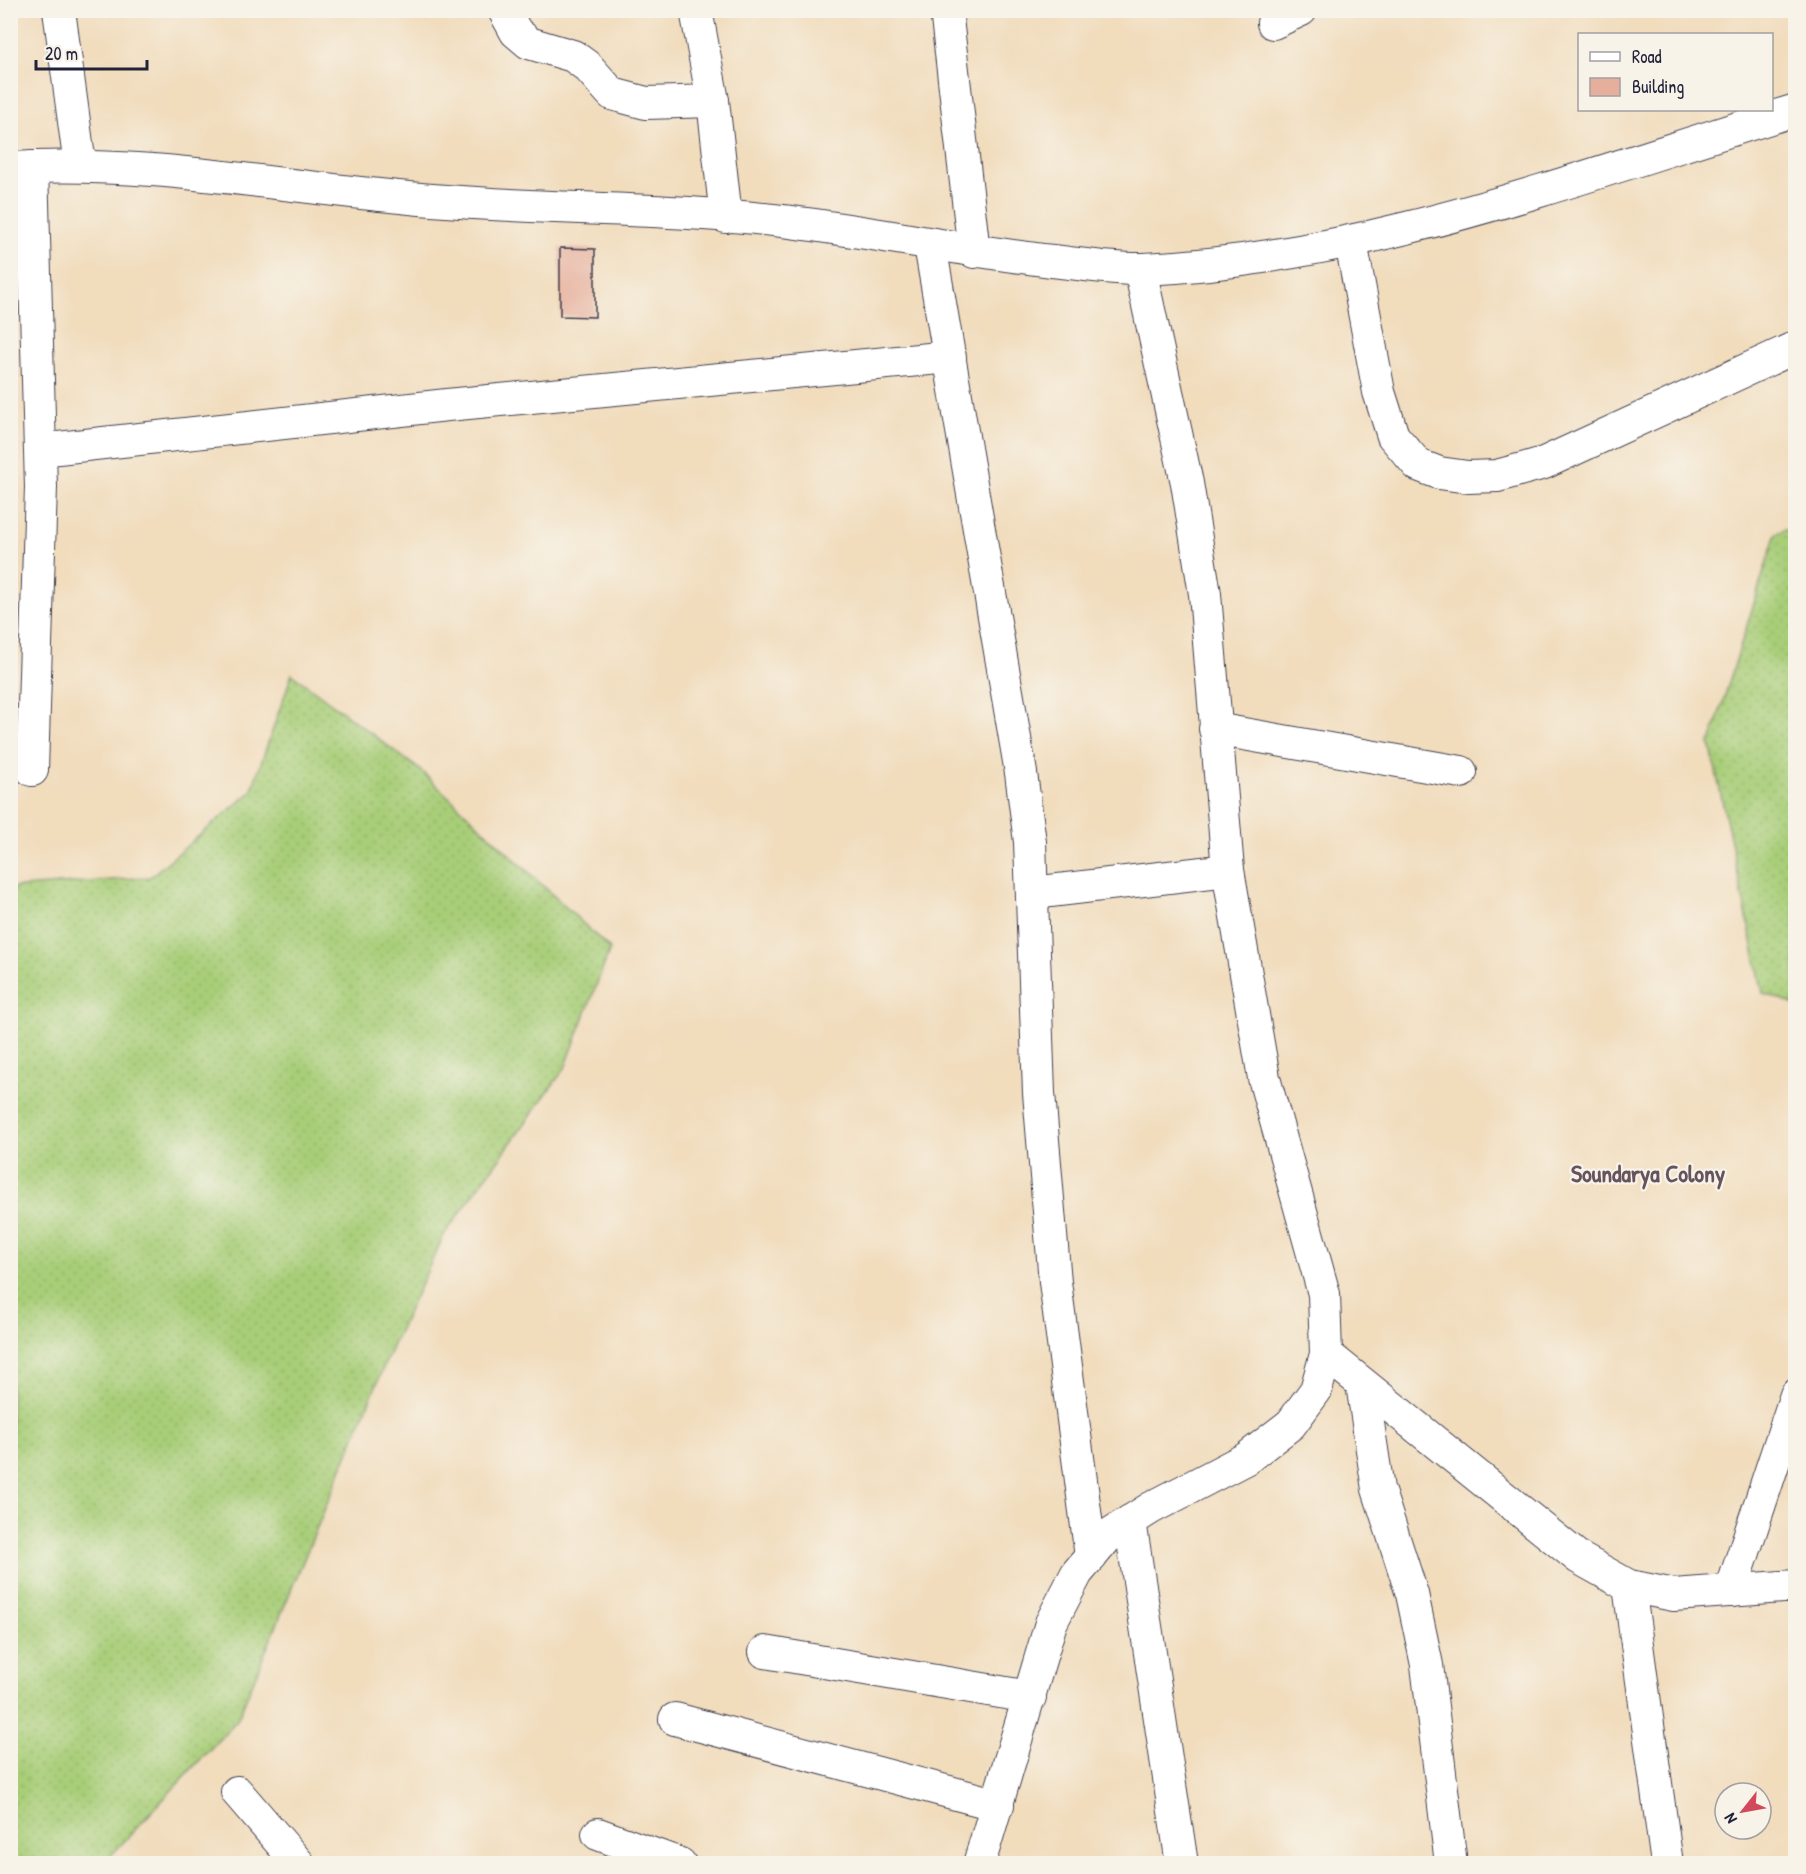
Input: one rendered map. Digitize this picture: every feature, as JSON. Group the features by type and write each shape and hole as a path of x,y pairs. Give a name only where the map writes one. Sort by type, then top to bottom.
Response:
{"street":[{"path":"59,10 81,166"},
{"path":"504,10 516,32 529,43 573,56 588,67 612,94 646,103 713,102"},
{"path":"696,10 713,102 726,218"},
{"path":"946,10 974,252"},
{"path":"1273,23 1301,10"},
{"path":"32,770 40,450 21,168 81,166 182,171 445,201 600,207 790,222 974,252 1140,269 1257,257 1351,242 1491,206 1796,110"},
{"path":"1351,242 1379,392 1394,436 1418,465 1439,473 1468,477 1497,476 1544,462 1796,347"},
{"path":"930,245 1021,772 1033,893 1039,1093 1054,1270 1091,1557"},
{"path":"979,1863 1051,1623 1077,1573 1110,1534 1246,1458 1291,1424 1316,1390 1326,1354 1324,1294 1264,1078 1228,870 1205,594 1187,483 1140,269"},
{"path":"40,450 447,405 950,357"},
{"path":"1215,729 1461,772"},
{"path":"1033,893 1228,870"},
{"path":"1326,1354 1579,1558 1629,1586 1674,1595 1796,1586"},
{"path":"1362,1384 1378,1489 1412,1594 1427,1665 1451,1863"},
{"path":"1731,1591 1796,1395"},
{"path":"1130,1521 1182,1863"},
{"path":"1629,1586 1667,1863"},
{"path":"765,1652 1030,1697"},
{"path":"675,1719 998,1804"},
{"path":"237,1792 299,1863"},
{"path":"598,1833 680,1863"}],"green space":[{"path":"1796,527 1795,1005 1763,993 1710,743 1776,533"},
{"path":"292,674 420,770 610,949 565,1068 444,1235 397,1335 237,1720 104,1863 11,1863 11,888 150,877 251,792"}],"building":[{"path":"560,248 595,249 595,317 560,316"}],"district":[{"name":"Soundarya Colony","path":"1648,1173"}]}
